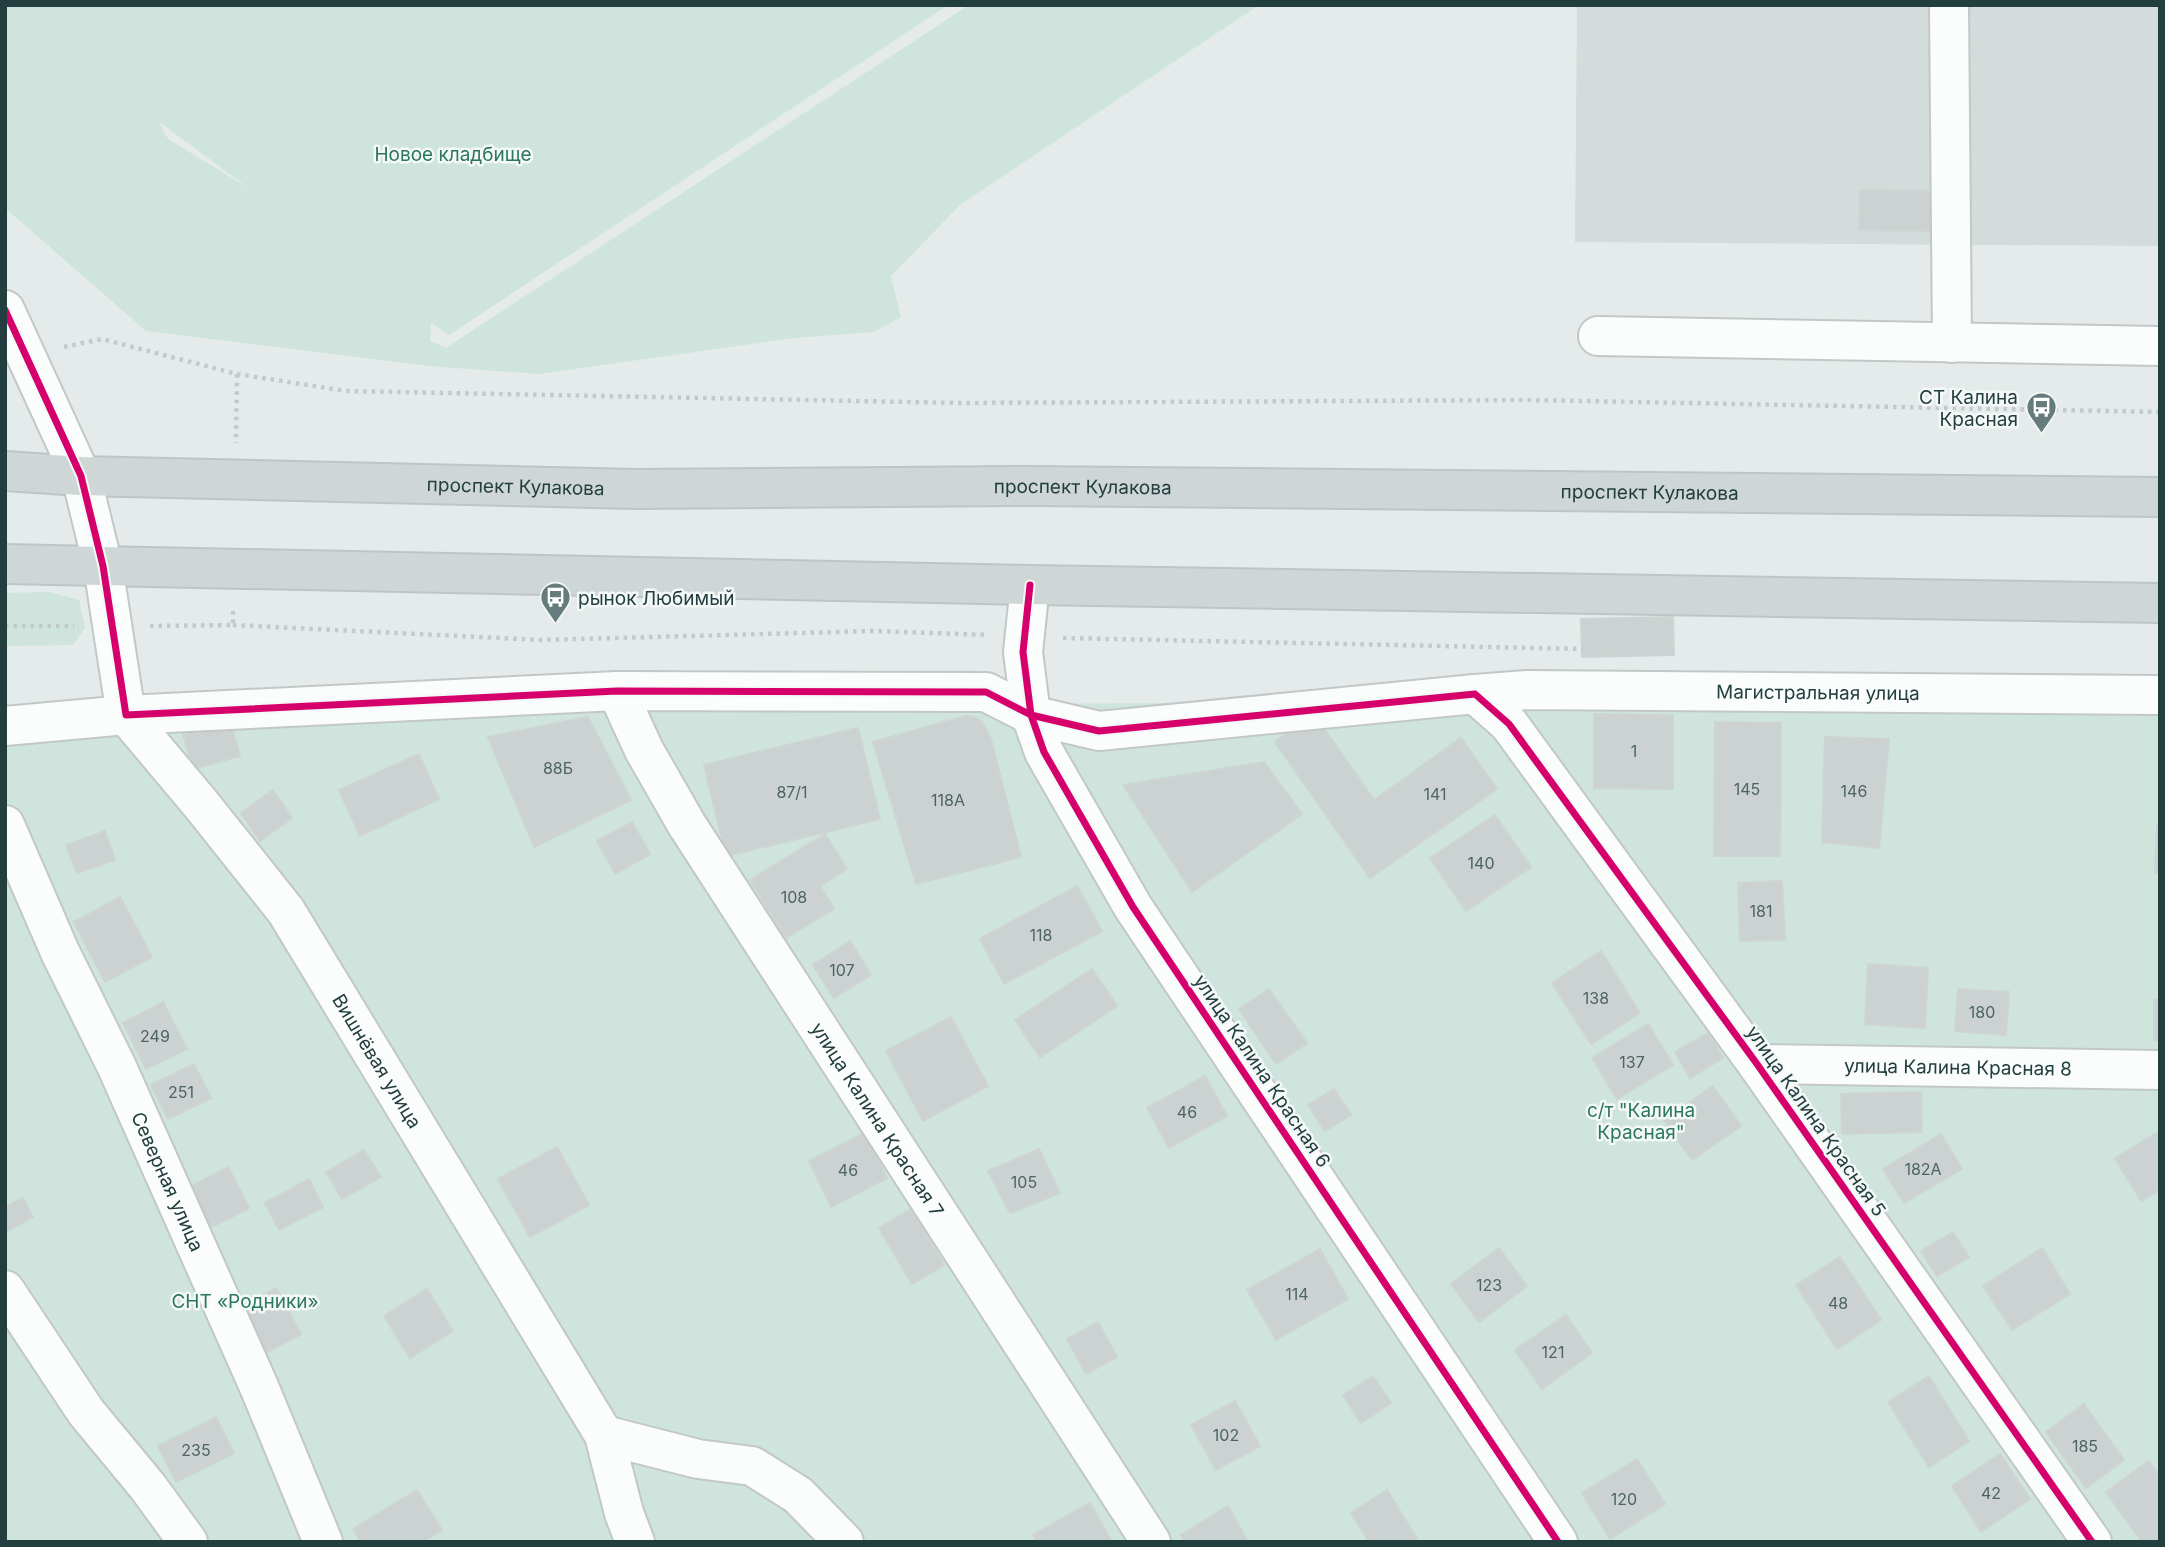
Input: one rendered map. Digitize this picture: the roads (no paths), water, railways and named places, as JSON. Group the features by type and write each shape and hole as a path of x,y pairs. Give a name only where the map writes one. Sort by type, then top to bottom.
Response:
{"main road":[{"name":"проспект Кулакова","path":"5,471 80,476 636,489 1029,486 2160,496"},
{"path":"5,564 1030,585 2160,603"}],"street":[{"path":"1949,5 1952,343"},
{"path":"5,310 80,476 103,566 126,715 5,726"},
{"path":"1598,336 2160,346"},
{"name":"улица Калина Красная 6","path":"1030,585 1023,652 1031,715 1044,752 1133,907 1558,1542"},
{"name":"Магистральная улица","path":"126,715 617,691 986,692 1031,715 1099,732 1475,694 1540,690 2160,695"},
{"name":"улица Калина Красная 7","path":"617,691 644,750 687,825 1151,1542"},
{"name":"улица Калина Красная 5","path":"1475,694 1509,724 1757,1064 2092,1542"},
{"name":"Вишнёвая улица","path":"126,715 286,911 604,1436 624,1513 635,1542"},
{"name":"Северная улица","path":"5,825 60,952 122,1077 255,1377 323,1542"},
{"name":"улица Калина Красная 8","path":"1757,1064 2160,1070"},
{"path":"5,1290 86,1412 148,1487 188,1542"},
{"path":"604,1436 698,1459 752,1466 798,1494 844,1542"}],"place":[{"name":"СТ Калина Красная","path":"2041,435"},
{"name":"рынок Любимый","path":"555,625"}],"park label":[{"name":"Новое кладбище","path":"453,154"},
{"name":"с/т \"Калина Красная\"","path":"1641,1121"},
{"name":"СНТ «Родники»","path":"245,1301"}]}
